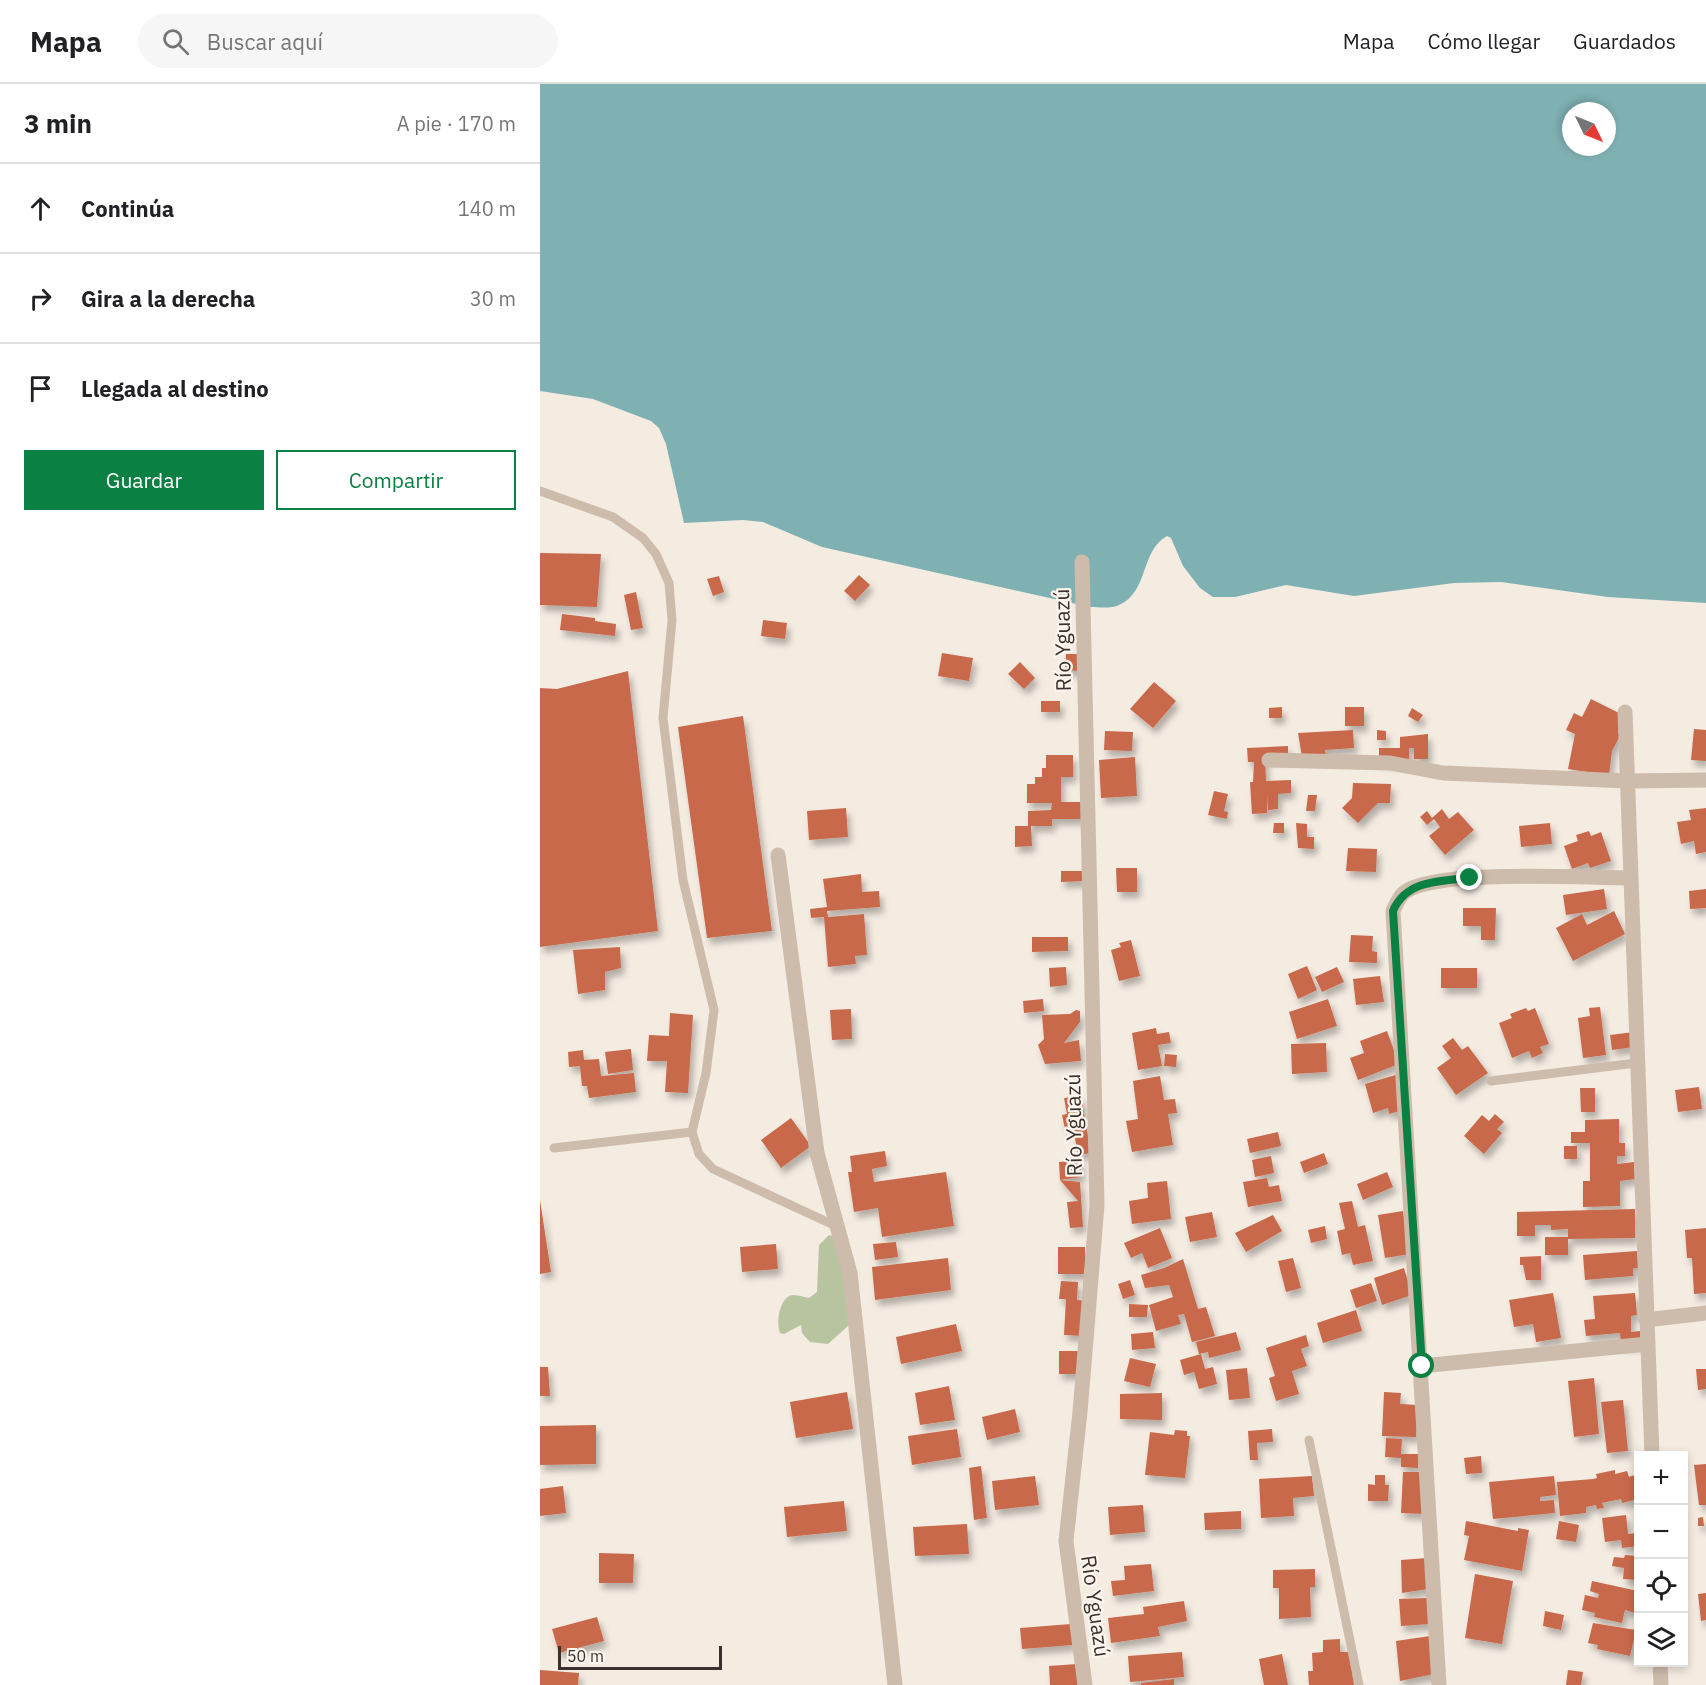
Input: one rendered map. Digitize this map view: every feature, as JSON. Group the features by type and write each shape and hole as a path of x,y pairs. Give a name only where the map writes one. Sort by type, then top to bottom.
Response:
{"street":[{"name":"Río Yguazú","path":"1082,562 1097,1205 1066,1556 1085,1685"},
{"path":"1625,712 1652,1451"},
{"path":"1269,760 1390,763 1443,773 1627,781 1706,780"},
{"path":"778,855 817,1153 850,1273 895,1685"},
{"path":"1439,1685 1422,1366 1393,911 1404,892 1424,883 1470,878 1630,878"},
{"path":"1646,1320 1706,1313"},
{"path":"1422,1366 1648,1344"},
{"path":"1660,1667 1661,1685"}],"lane":[{"path":"540,491 566,498 621,522 643,538 656,554 669,583 672,620 663,718 683,880 714,1010 706,1073 692,1132 699,1154 714,1169 838,1227"},
{"path":"1491,1081 1636,1063"},
{"path":"554,1148 692,1132"},
{"path":"1309,1440 1359,1685"}],"green space":[{"path":"829,1235 839,1238 849,1325 828,1344 810,1342 802,1333 801,1325 784,1334 780,1333 779,1313 786,1299 793,1295 809,1298 817,1292 819,1245"}],"water":[{"path":"540,84 1706,84 1706,603 1608,597 1501,582 1454,583 1354,596 1286,585 1235,597 1213,597 1200,588 1183,566 1171,538 1167,536 1152,551 1140,581 1129,599 1112,607 1090,607 822,547 763,522 743,520 684,523 666,444 659,428 651,421 593,399 540,391"}],"building":[{"path":"540,553 601,554 597,607 540,605"},
{"path":"859,575 870,585 855,601 844,591"},
{"path":"719,576 724,592 713,596 707,579"},
{"path":"636,592 643,628 631,630 624,595"},
{"path":"562,614 595,618 595,621 616,624 615,636 560,630"},
{"path":"763,620 787,623 785,639 761,636"},
{"path":"942,653 973,658 969,681 938,676"},
{"path":"1066,654 1081,654 1080,671 1065,670"},
{"path":"1020,662 1035,678 1024,689 1008,674"},
{"path":"628,671 658,931 540,947 540,688 557,689"},
{"path":"1154,682 1176,701 1153,728 1130,709"},
{"path":"1591,699 1621,714 1618,733 1621,734 1612,751 1609,775 1568,769 1575,734 1566,730 1574,713 1582,717"},
{"path":"1041,701 1060,701 1060,712 1041,712"},
{"path":"1282,707 1282,718 1269,718 1269,708"},
{"path":"1345,707 1364,707 1364,726 1345,726"},
{"path":"1412,708 1423,715 1418,722 1408,716"},
{"path":"743,716 772,931 707,938 678,727"},
{"path":"1694,729 1706,730 1706,761 1691,760"},
{"path":"1353,730 1354,748 1325,750 1326,756 1302,757 1298,733"},
{"path":"1377,730 1386,731 1386,740 1377,740"},
{"path":"1105,731 1133,732 1132,751 1104,750"},
{"path":"1428,734 1428,759 1414,759 1414,748 1409,748 1409,761 1379,762 1379,748 1400,748 1400,737"},
{"path":"1288,746 1288,756 1265,759 1266,781 1291,780 1291,793 1278,794 1278,809 1268,810 1267,795 1267,813 1252,814 1250,782 1253,782 1254,762 1248,762 1247,748"},
{"path":"1046,755 1073,755 1073,777 1061,777 1061,802 1081,802 1082,819 1052,819 1052,826 1031,826 1032,846 1015,847 1015,826 1028,826 1028,811 1051,810 1052,803 1027,803 1027,784 1035,784 1035,777 1042,777 1042,768 1046,768"},
{"path":"1135,757 1137,796 1101,798 1099,760"},
{"path":"1353,783 1391,784 1390,803 1378,803 1358,823 1342,808 1352,798"},
{"path":"1214,791 1228,794 1224,811 1228,812 1227,819 1208,815"},
{"path":"1308,795 1317,795 1315,811 1306,811"},
{"path":"846,808 848,837 809,840 807,811"},
{"path":"1706,808 1706,852 1696,854 1694,841 1681,844 1677,822 1691,820 1689,810"},
{"path":"1442,809 1449,819 1458,812 1474,830 1445,855 1429,836 1440,827 1434,819 1427,825 1420,817 1427,811 1432,818"},
{"path":"1274,823 1284,823 1284,833 1273,833"},
{"path":"1296,823 1307,824 1307,837 1314,837 1314,849 1298,848"},
{"path":"1550,823 1552,844 1521,847 1519,826"},
{"path":"1589,831 1591,836 1601,832 1611,861 1590,868 1588,863 1572,869 1564,846 1578,841 1576,835"},
{"path":"1348,848 1377,849 1376,872 1346,871"},
{"path":"1116,868 1137,868 1137,892 1117,892"},
{"path":"1061,871 1085,871 1085,881 1061,882"},
{"path":"861,874 862,892 879,891 880,907 827,911 828,917 864,914 867,955 855,956 856,964 828,967 824,917 811,918 810,909 827,907 823,879"},
{"path":"1604,889 1607,909 1566,915 1563,895"},
{"path":"1706,889 1706,908 1690,909 1689,891"},
{"path":"1463,908 1496,908 1495,940 1481,940 1481,926 1463,926"},
{"path":"1614,911 1625,934 1573,961 1556,928 1582,914 1587,925"},
{"path":"1351,935 1373,936 1372,951 1377,952 1377,963 1349,962"},
{"path":"1032,937 1068,937 1068,951 1032,952"},
{"path":"1131,940 1140,976 1119,981 1111,950 1121,947 1119,943"},
{"path":"620,947 621,968 605,972 605,990 578,994 573,950"},
{"path":"1307,966 1317,990 1298,999 1288,974"},
{"path":"1066,967 1067,985 1050,987 1049,968"},
{"path":"1337,967 1344,982 1322,992 1315,977"},
{"path":"1441,968 1477,968 1477,988 1441,988"},
{"path":"1380,976 1384,1002 1356,1005 1353,979"},
{"path":"1043,999 1044,1011 1024,1013 1023,1001"},
{"path":"1328,999 1337,1026 1297,1039 1289,1012"},
{"path":"1600,1007 1606,1055 1583,1058 1578,1018 1590,1016 1589,1008"},
{"path":"1526,1008 1528,1011 1535,1008 1549,1044 1540,1047 1543,1053 1532,1058 1529,1051 1512,1058 1499,1023 1512,1018 1510,1014"},
{"path":"851,1009 852,1039 832,1040 830,1010"},
{"path":"1076,1010 1080,1011 1080,1022 1064,1043 1079,1040 1081,1061 1045,1064 1038,1045 1044,1039 1042,1015 1070,1014"},
{"path":"670,1013 693,1015 688,1093 665,1092 667,1061 647,1061 649,1035 669,1036"},
{"path":"1156,1028 1157,1034 1169,1032 1171,1043 1158,1045 1162,1066 1138,1070 1132,1033"},
{"path":"1387,1031 1399,1064 1358,1080 1350,1058 1364,1053 1360,1041"},
{"path":"1634,1032 1634,1047 1612,1050 1610,1035"},
{"path":"1453,1038 1462,1050 1468,1046 1488,1073 1456,1095 1437,1068 1451,1058 1442,1046"},
{"path":"1326,1043 1327,1072 1292,1074 1291,1044"},
{"path":"631,1049 633,1070 608,1074 605,1052"},
{"path":"583,1050 584,1060 599,1059 601,1076 634,1073 636,1092 589,1098 587,1086 582,1086 580,1066 569,1067 568,1052"},
{"path":"1165,1054 1177,1055 1176,1067 1164,1066"},
{"path":"1399,1074 1403,1110 1389,1114 1388,1108 1373,1113 1365,1084"},
{"path":"1160,1076 1164,1100 1175,1099 1177,1113 1168,1114 1173,1145 1132,1152 1126,1121 1138,1119 1133,1081"},
{"path":"1699,1087 1702,1109 1678,1112 1675,1090"},
{"path":"1580,1088 1595,1088 1595,1112 1581,1112"},
{"path":"1081,1096 1091,1153 1078,1155 1073,1127 1065,1129 1062,1115 1067,1114 1064,1098"},
{"path":"1495,1114 1504,1122 1497,1129 1502,1133 1484,1154 1464,1136 1482,1115 1489,1121"},
{"path":"791,1118 811,1146 781,1168 761,1140"},
{"path":"1619,1119 1619,1143 1625,1143 1625,1156 1617,1156 1617,1164 1634,1162 1635,1179 1620,1181 1620,1206 1583,1207 1583,1181 1590,1181 1590,1143 1571,1143 1571,1132 1585,1132 1585,1120"},
{"path":"1278,1132 1281,1146 1250,1153 1247,1139"},
{"path":"1564,1146 1577,1146 1577,1159 1564,1159"},
{"path":"885,1151 887,1166 872,1169 874,1182 946,1172 954,1226 882,1237 878,1208 854,1212 848,1172 852,1172 850,1156"},
{"path":"1324,1153 1328,1164 1304,1173 1300,1162"},
{"path":"1271,1156 1274,1173 1255,1177 1252,1160"},
{"path":"1081,1160 1081,1177 1060,1180 1059,1162"},
{"path":"1387,1172 1393,1187 1363,1200 1357,1184"},
{"path":"1267,1178 1269,1187 1279,1185 1282,1201 1248,1207 1243,1182"},
{"path":"1060,1180 1080,1182 1083,1227 1070,1228 1067,1202 1078,1201"},
{"path":"1167,1181 1171,1219 1132,1224 1129,1201 1148,1198 1147,1183"},
{"path":"540,1200 551,1272 540,1274"},
{"path":"1352,1201 1358,1227 1365,1225 1373,1261 1353,1265 1350,1253 1342,1255 1337,1231 1345,1229 1339,1203"},
{"path":"1635,1209 1635,1238 1568,1239 1568,1255 1545,1255 1545,1237 1568,1237 1568,1229 1551,1230 1551,1225 1535,1225 1535,1236 1517,1236 1517,1212"},
{"path":"1403,1211 1410,1254 1385,1258 1378,1215"},
{"path":"1212,1212 1217,1237 1190,1242 1185,1217"},
{"path":"1273,1215 1282,1231 1246,1252 1235,1233"},
{"path":"1325,1226 1327,1239 1311,1243 1308,1230"},
{"path":"1160,1228 1172,1258 1148,1268 1142,1253 1131,1258 1124,1243"},
{"path":"1706,1228 1706,1293 1694,1294 1692,1258 1687,1258 1685,1230"},
{"path":"896,1242 898,1257 875,1260 873,1244"},
{"path":"776,1244 778,1269 742,1272 740,1247"},
{"path":"1058,1247 1085,1247 1085,1274 1058,1274"},
{"path":"1637,1251 1639,1268 1633,1268 1633,1276 1585,1280 1583,1255"},
{"path":"1541,1256 1541,1280 1526,1280 1523,1265 1520,1265 1520,1257"},
{"path":"948,1258 951,1290 875,1300 872,1267"},
{"path":"1293,1258 1301,1288 1286,1292 1278,1261"},
{"path":"1183,1259 1198,1309 1206,1307 1215,1336 1192,1342 1184,1314 1178,1315 1181,1324 1156,1331 1149,1305 1173,1297 1169,1285 1145,1288 1141,1275"},
{"path":"1404,1268 1412,1295 1382,1305 1374,1278"},
{"path":"1130,1280 1135,1295 1123,1299 1118,1284"},
{"path":"1061,1281 1078,1282 1077,1300 1088,1301 1085,1336 1064,1335 1066,1299 1059,1299"},
{"path":"1371,1283 1377,1301 1356,1308 1350,1290"},
{"path":"1553,1293 1561,1338 1536,1342 1533,1324 1514,1327 1509,1300"},
{"path":"1635,1293 1637,1315 1631,1316 1631,1332 1640,1331 1641,1344 1621,1345 1620,1333 1586,1336 1584,1320 1595,1319 1593,1296"},
{"path":"1129,1304 1148,1305 1147,1317 1129,1317"},
{"path":"1356,1310 1362,1331 1323,1343 1317,1323"},
{"path":"956,1324 962,1351 901,1364 896,1337"},
{"path":"1153,1332 1155,1348 1132,1350 1131,1334"},
{"path":"1236,1332 1241,1350 1209,1358 1208,1352 1199,1354 1196,1342"},
{"path":"1306,1335 1309,1346 1301,1349 1307,1366 1292,1371 1299,1394 1276,1401 1269,1378 1275,1376 1266,1348"},
{"path":"1059,1351 1082,1351 1081,1374 1059,1374"},
{"path":"1201,1354 1205,1369 1213,1367 1217,1384 1199,1389 1194,1372 1184,1375 1180,1360"},
{"path":"1130,1358 1156,1364 1150,1387 1124,1381"},
{"path":"540,1367 548,1367 550,1396 540,1396"},
{"path":"1247,1368 1250,1398 1229,1400 1226,1370"},
{"path":"1696,1369 1706,1369 1706,1389 1698,1390"},
{"path":"1594,1378 1599,1434 1574,1437 1568,1381"},
{"path":"949,1386 955,1420 920,1425 915,1393"},
{"path":"847,1392 853,1429 796,1438 790,1402"},
{"path":"1384,1392 1401,1393 1400,1404 1418,1405 1416,1437 1382,1436"},
{"path":"1162,1393 1162,1420 1120,1419 1120,1394"},
{"path":"1623,1400 1628,1451 1607,1453 1601,1402"},
{"path":"1015,1409 1020,1432 987,1440 982,1417"},
{"path":"596,1425 596,1464 540,1465 540,1426"},
{"path":"957,1429 961,1457 912,1465 908,1436"},
{"path":"1272,1429 1273,1442 1257,1443 1258,1460 1250,1460 1248,1431"},
{"path":"1175,1430 1187,1431 1187,1436 1190,1436 1185,1478 1145,1475 1150,1432 1174,1435"},
{"path":"1386,1438 1402,1439 1401,1454 1419,1454 1418,1468 1401,1467 1401,1458 1385,1457"},
{"path":"1481,1456 1482,1473 1466,1474 1464,1458"},
{"path":"1706,1464 1706,1505 1699,1505 1694,1465"},
{"path":"981,1466 987,1518 974,1520 969,1468"},
{"path":"1615,1470 1615,1474 1627,1471 1629,1477 1634,1475 1634,1500 1622,1503 1621,1499 1602,1503 1604,1508 1597,1509 1596,1505 1586,1507 1586,1513 1560,1516 1557,1482 1593,1479 1597,1478 1596,1474"},
{"path":"1403,1472 1420,1472 1424,1514 1401,1513"},
{"path":"1375,1475 1385,1475 1385,1485 1389,1485 1388,1501 1368,1501 1368,1484 1375,1485"},
{"path":"1035,1476 1039,1505 995,1510 992,1481"},
{"path":"1312,1476 1314,1496 1293,1498 1294,1516 1261,1518 1259,1479"},
{"path":"1554,1476 1556,1495 1540,1497 1540,1501 1554,1500 1555,1513 1493,1519 1489,1482"},
{"path":"563,1486 566,1513 540,1516 540,1489"},
{"path":"844,1501 847,1531 787,1537 784,1507"},
{"path":"1143,1505 1145,1532 1110,1535 1108,1507"},
{"path":"1241,1511 1241,1529 1205,1530 1204,1513"},
{"path":"1626,1515 1628,1534 1634,1533 1634,1546 1622,1548 1621,1540 1605,1542 1602,1518"},
{"path":"1703,1517 1704,1526 1698,1526 1698,1518"},
{"path":"1466,1521 1518,1531 1518,1528 1529,1530 1522,1571 1464,1560 1469,1536 1464,1535"},
{"path":"1559,1521 1579,1525 1576,1542 1556,1539"},
{"path":"967,1524 969,1554 915,1556 913,1527"},
{"path":"599,1553 634,1554 633,1583 599,1583"},
{"path":"1625,1555 1634,1556 1634,1580 1623,1579 1624,1568 1612,1566 1614,1557 1624,1558"},
{"path":"1427,1558 1428,1589 1402,1593 1401,1560"},
{"path":"1151,1564 1154,1591 1113,1596 1111,1581 1125,1580 1124,1566"},
{"path":"1315,1569 1315,1587 1310,1587 1311,1617 1279,1619 1279,1588 1273,1588 1273,1570"},
{"path":"1475,1574 1513,1581 1502,1644 1465,1638"},
{"path":"1592,1581 1634,1590 1634,1613 1625,1610 1622,1623 1594,1617 1595,1613 1582,1610 1585,1595 1598,1598 1599,1594 1590,1591"},
{"path":"1706,1593 1706,1620 1701,1621 1698,1594"},
{"path":"1429,1598 1430,1624 1401,1626 1399,1599"},
{"path":"1184,1601 1187,1621 1158,1627 1160,1636 1111,1643 1108,1618 1144,1614 1143,1607"},
{"path":"1545,1611 1564,1615 1561,1630 1543,1626"},
{"path":"597,1617 604,1641 559,1653 552,1629"},
{"path":"1593,1623 1634,1630 1630,1656 1597,1649 1598,1645 1588,1643"},
{"path":"1071,1624 1073,1645 1022,1649 1020,1628"},
{"path":"1430,1636 1434,1674 1400,1681 1396,1641"},
{"path":"1340,1639 1340,1652 1349,1652 1354,1685 1309,1685 1308,1671 1313,1671 1312,1653 1323,1652 1323,1640"},
{"path":"1182,1652 1184,1677 1130,1682 1128,1656"},
{"path":"1282,1654 1288,1685 1264,1685 1259,1659"},
{"path":"1077,1664 1079,1685 1050,1685 1049,1666"},
{"path":"540,1670 579,1673 578,1685 540,1685"},
{"path":"1568,1670 1583,1672 1581,1685 1566,1685"},
{"path":"1174,1679 1174,1685 1141,1685 1141,1683"}],"route":[{"path":"1422,1366 1393,911 1404,892 1424,883 1470,878"}]}
